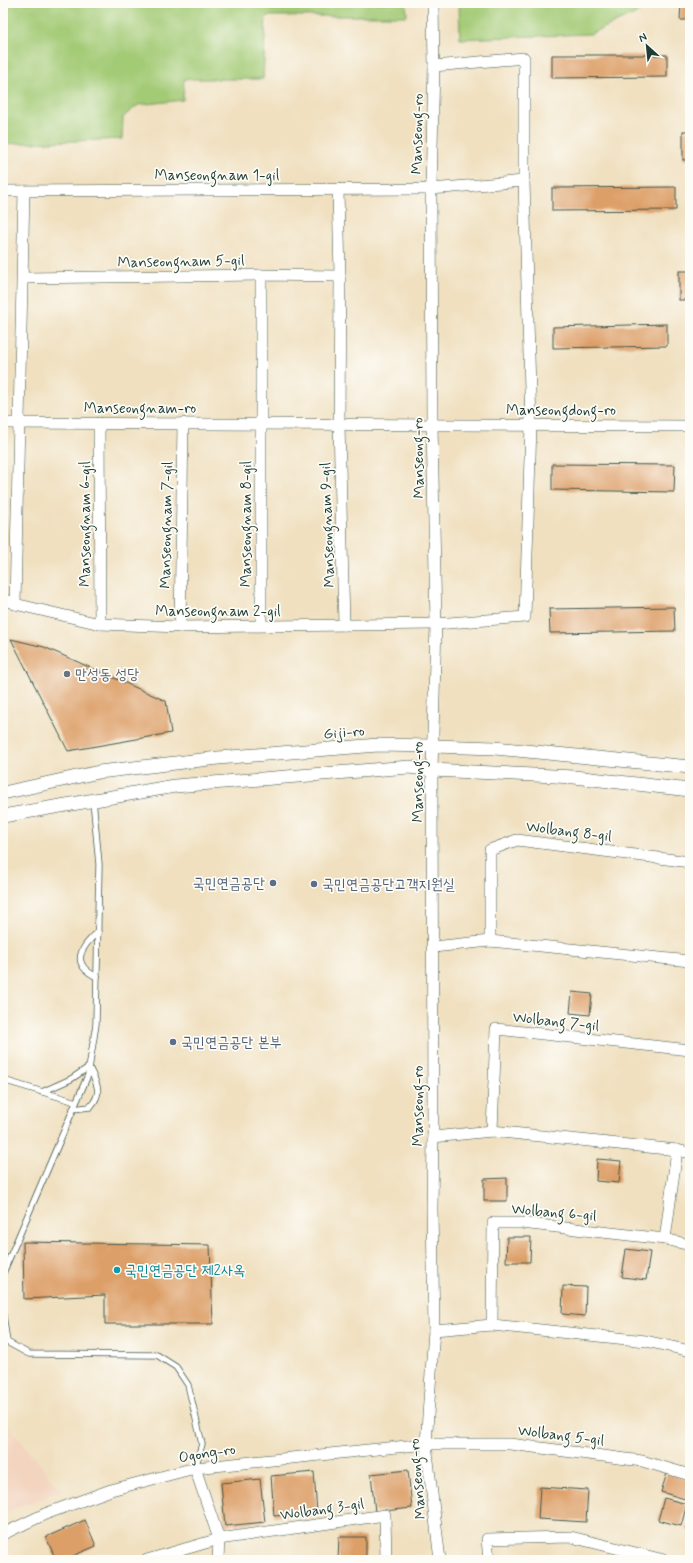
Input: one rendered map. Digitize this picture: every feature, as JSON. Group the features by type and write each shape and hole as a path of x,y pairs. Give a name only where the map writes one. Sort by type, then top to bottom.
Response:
{"street":[{"name":"Manseong-ro","path":"433,3 434,66 431,189 432,424 436,624 432,770 432,1208 434,1330 426,1444 440,1560"},
{"path":"434,66 524,58 524,180 532,426"},
{"name":"Manseongnam 1-gil","path":"3,191 431,189 524,180"},
{"path":"338,189 340,276 339,424"},
{"path":"15,604 24,191"},
{"path":"260,424 261,275"},
{"name":"Manseongnam 5-gil","path":"23,278 261,275 340,276"},
{"name":"Manseongnam-ro","path":"3,423 432,424"},
{"name":"Manseongnam 6-gil","path":"99,423 100,624"},
{"name":"Manseongnam 7-gil","path":"180,627 183,423"},
{"name":"Manseongnam 8-gil","path":"260,424 261,625"},
{"name":"Manseongnam 9-gil","path":"339,424 344,625"},
{"name":"Manseongdong-ro","path":"432,424 532,426 690,426"},
{"name":"Manseongnam 2-gil","path":"3,599 15,604 100,624 180,627 436,624 525,617 532,426"},
{"name":"Giji-ro","path":"3,793 99,772 218,758 378,745 495,748 690,767"},
{"path":"3,816 183,785 409,767 432,770 574,778 690,790"},
{"name":"Wolbang 8-gil","path":"490,942 490,850 518,840 690,862"},
{"path":"433,947 490,942 690,961"},
{"name":"Wolbang 7-gil","path":"492,1131 496,1030 690,1050"},
{"path":"433,1137 492,1131 678,1150 690,1153"},
{"path":"665,1239 678,1150"},
{"name":"Wolbang 6-gil","path":"492,1325 492,1223 521,1222 665,1239 690,1245"},
{"path":"434,1330 492,1325 646,1341 690,1351"},
{"name":"Ogong-ro","path":"3,1534 45,1514 111,1490 195,1468 426,1444"},
{"name":"Wolbang 5-gil","path":"426,1444 510,1444 642,1461 690,1475"},
{"path":"195,1468 219,1538 218,1560"},
{"name":"Wolbang 3-gil","path":"147,1560 219,1538 385,1515 386,1560"},
{"path":"488,1560 487,1539 571,1538 664,1560"}],"lane":[{"path":"3,1273 88,1075 96,1024 99,864 92,800"},
{"path":"97,977 87,972 81,962 81,952 87,942 98,932"},
{"path":"42,1092 71,1079 89,1067"},
{"path":"73,1109 90,1107 96,1100 99,1089 89,1067"},
{"path":"3,1080 76,1102"},
{"path":"3,1315 7,1342 29,1354 157,1355 176,1367 188,1385 202,1444 195,1468"}],"shaded area":[{"path":"3,1418 61,1491 3,1513"}],"green space":[{"path":"3,3 406,3 407,16 266,16 263,79 184,79 183,100 138,105 123,117 122,139 3,144"},
{"path":"459,3 651,3 639,12 590,34 460,39"}],"building":[{"path":"681,3 690,3 690,20 680,20"},
{"path":"552,55 667,55 667,77 552,78"},
{"path":"683,131 690,131 690,160 683,160"},
{"path":"676,187 676,210 552,211 552,188"},
{"path":"679,271 690,271 690,300 679,300"},
{"path":"667,324 667,346 553,348 553,327"},
{"path":"552,464 675,465 674,492 552,490"},
{"path":"674,607 675,631 550,633 549,609"},
{"name":"만성동 성당","path":"11,639 44,647 166,701 171,733 68,751"},
{"path":"572,992 592,994 590,1015 570,1013"},
{"path":"597,1159 621,1161 619,1183 596,1181"},
{"path":"507,1178 507,1201 484,1201 484,1179"},
{"path":"507,1237 531,1237 530,1262 506,1262"},
{"name":"국민연금공단 제2사옥","path":"23,1242 210,1245 213,1324 105,1324 105,1295 24,1299"},
{"path":"626,1249 650,1252 646,1280 622,1277"},
{"path":"563,1286 586,1287 585,1316 562,1314"},
{"path":"408,1470 412,1508 375,1512 371,1474"},
{"path":"314,1472 317,1513 274,1516 271,1476"},
{"path":"667,1473 690,1480 685,1499 661,1492"},
{"path":"260,1479 265,1522 225,1526 221,1483"},
{"path":"540,1487 588,1490 586,1522 538,1519"},
{"path":"664,1498 687,1504 681,1526 658,1520"},
{"path":"690,1519 690,1531 686,1530"},
{"path":"85,1520 96,1546 63,1560 56,1560 46,1537"},
{"path":"339,1537 366,1537 366,1560 338,1560"}],"place":[{"name":"만성동 성당","path":"67,674"},
{"name":"국민연금공단","path":"273,883"},
{"name":"국민연금공단고객지원실","path":"314,884"},
{"name":"국민연금공단 본부","path":"173,1042"},
{"name":"국민연금공단 제2사옥","path":"117,1270"}]}
